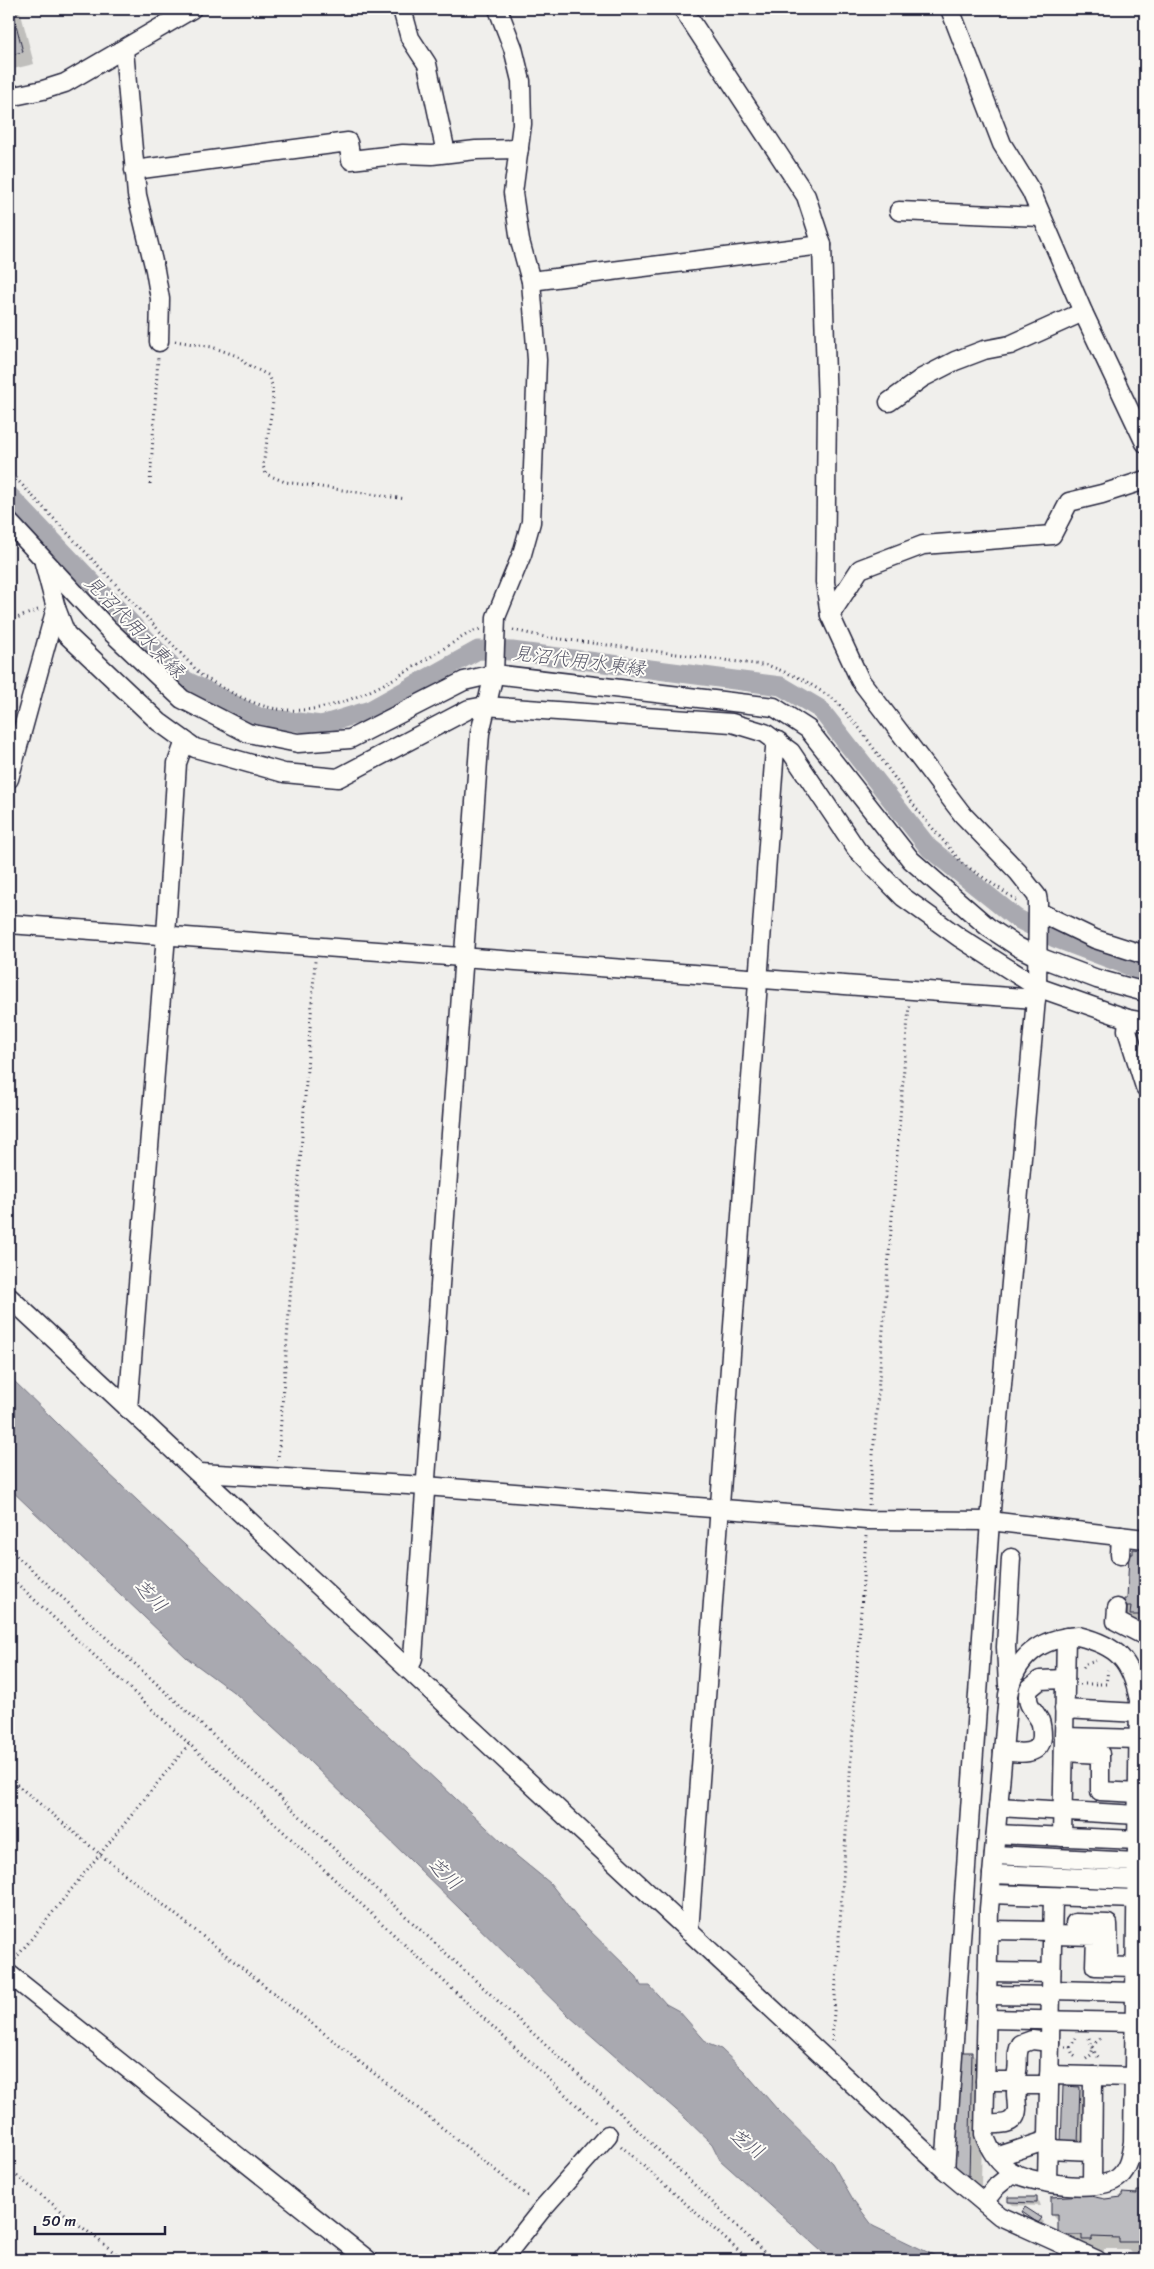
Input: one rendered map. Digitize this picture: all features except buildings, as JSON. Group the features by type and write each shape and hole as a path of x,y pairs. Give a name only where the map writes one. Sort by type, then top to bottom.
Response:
{"street":[{"path":"9,97 65,83 192,9"},
{"path":"402,9 410,38 427,64 446,153"},
{"path":"409,1670 413,1658 480,733 494,670 496,617 522,554 531,522 536,360 530,281 520,241 513,193 522,124 521,81 513,48 498,9"},
{"path":"683,9 806,196 822,245 827,407 825,582 830,615 860,680 963,815 1037,896 1039,915 1036,953 1037,993 990,1521 945,2170"},
{"path":"950,9 1002,144 1031,191 1083,312 1140,423 1145,443"},
{"path":"124,50 137,195 156,270 160,299 159,340"},
{"path":"134,170 348,142 351,160 403,154 519,148"},
{"path":"899,211 1042,216"},
{"path":"530,281 822,245"},
{"path":"889,402 922,378 955,361 984,350 1010,345 1083,312"},
{"path":"830,615 860,569 923,545 1052,535 1070,502 1145,480"},
{"path":"9,522 108,629 182,699 248,733 298,743 350,739 464,680 494,670 774,707 808,729 911,860 988,926 1018,947 1097,979 1145,992"},
{"path":"43,560 66,634 159,722 195,748 284,773 338,778 469,709 485,706 732,723 765,733 790,752 820,793 857,850 885,881 903,897 1037,993"},
{"path":"9,779 56,606"},
{"path":"128,1409 178,763 185,741"},
{"path":"689,1932 718,1509 775,748 778,741"},
{"path":"1039,915 1096,939 1145,955"},
{"path":"9,924 910,989 1037,993 1145,1022"},
{"path":"1128,1018 1127,1030 1145,1087"},
{"path":"9,1297 128,1409 200,1473 945,2170 1000,2216 1097,2260"},
{"path":"200,1473 425,1486 867,1520 990,1521 1145,1539"},
{"path":"1120,1555 1121,1536"},
{"path":"1008,1695 1006,1647 1011,1558"},
{"path":"1118,1608 1116,1621 1145,1636"},
{"path":"1078,1636 1102,1642 1127,1664 1136,1684 1139,1707 1139,1739 1133,2142 1127,2167 1112,2182 1092,2185 1047,2182 1014,2173 996,2157 987,2145 984,2124 989,1930 992,1874 1008,1695 1011,1681 1018,1667 1030,1652 1046,1642 1066,1637 1078,1636"},
{"path":"1062,1837 1064,1709 1073,1681 1066,1637"},
{"path":"1139,1707 1145,1678"},
{"path":"1003,1751 1028,1752 1038,1746 1042,1740 1041,1726 1028,1704 1030,1689 1040,1680 1073,1681"},
{"path":"1064,1744 1103,1718 1139,1707"},
{"path":"1064,1709 1103,1718 1139,1739"},
{"path":"1064,1744 1100,1754 1100,1791 1138,1793"},
{"path":"998,1807 1138,1815"},
{"path":"996,1834 1138,1840"},
{"path":"994,1855 1137,1862"},
{"path":"992,1874 1137,1880"},
{"path":"991,1894 1137,1899"},
{"path":"1047,2182 1053,1897"},
{"path":"989,1930 1052,1929 1108,1924 1108,1954 1135,1961"},
{"path":"988,1972 1020,1977 1051,1986 1135,1992"},
{"path":"9,1974 368,2260"},
{"path":"988,1995 1020,1977 1051,1986"},
{"path":"987,2019 1135,2022"},
{"path":"985,2082 1010,2081 1015,2078 1019,2065 1017,2054 1021,2044 1032,2040 1050,2044"},
{"path":"984,2124 1005,2124 1011,2121 1017,2110 1016,2092 1024,2085 1049,2080 1092,2076 1134,2076"},
{"path":"1092,2076 1092,2185"},
{"path":"502,2260 543,2208 608,2135"},
{"path":"996,2157 1048,2144 1092,2151"},
{"path":"984,2202 997,2186 1014,2173"}],"path":[{"path":"150,484 159,340 212,348 240,357 246,364 268,375 272,385 273,402 263,466 266,474 285,482 406,499"},
{"path":"9,471 202,676 237,695 271,708 306,711 360,697 477,630"},
{"path":"9,621 56,606"},
{"path":"277,1478 316,946"},
{"path":"830,2064 867,1520 910,989"},
{"path":"9,1549 262,1780 376,1889 623,2116 772,2260"},
{"path":"9,1576 608,2135 749,2260"},
{"path":"1073,1681 1106,1684 1109,1672 1102,1662 1086,1664 1082,1672"},
{"path":"9,1967 190,1744"},
{"path":"9,1778 101,1855 543,2208"},
{"path":"1070,2047 1074,2039 1082,2036 1090,2039 1097,2057 1106,2060"},
{"path":"1070,2047 1075,2057 1084,2060 1091,2055 1097,2040 1107,2037"},
{"path":"1050,2044 1070,2047"},
{"path":"9,2170 124,2260"},
{"path":"1141,2240 1141,2260"}],"water":[{"name":"芝川","path":"9,1376 106,1471 518,1857 550,1883 579,1920 637,1977 641,1986 650,1986 666,2004 679,2011 708,2044 721,2049 744,2071 777,2109 832,2163 854,2201 873,2226 944,2260 831,2260 720,2160 712,2144 683,2116 569,2016 306,1758 236,1694 187,1658 9,1488"}],"waterway":[{"name":"見沼代用水東縁","path":"9,495 185,680 259,717 321,725 370,710 478,650 512,651 781,686 820,709 929,848 1016,918 1055,938 1145,972"}]}
